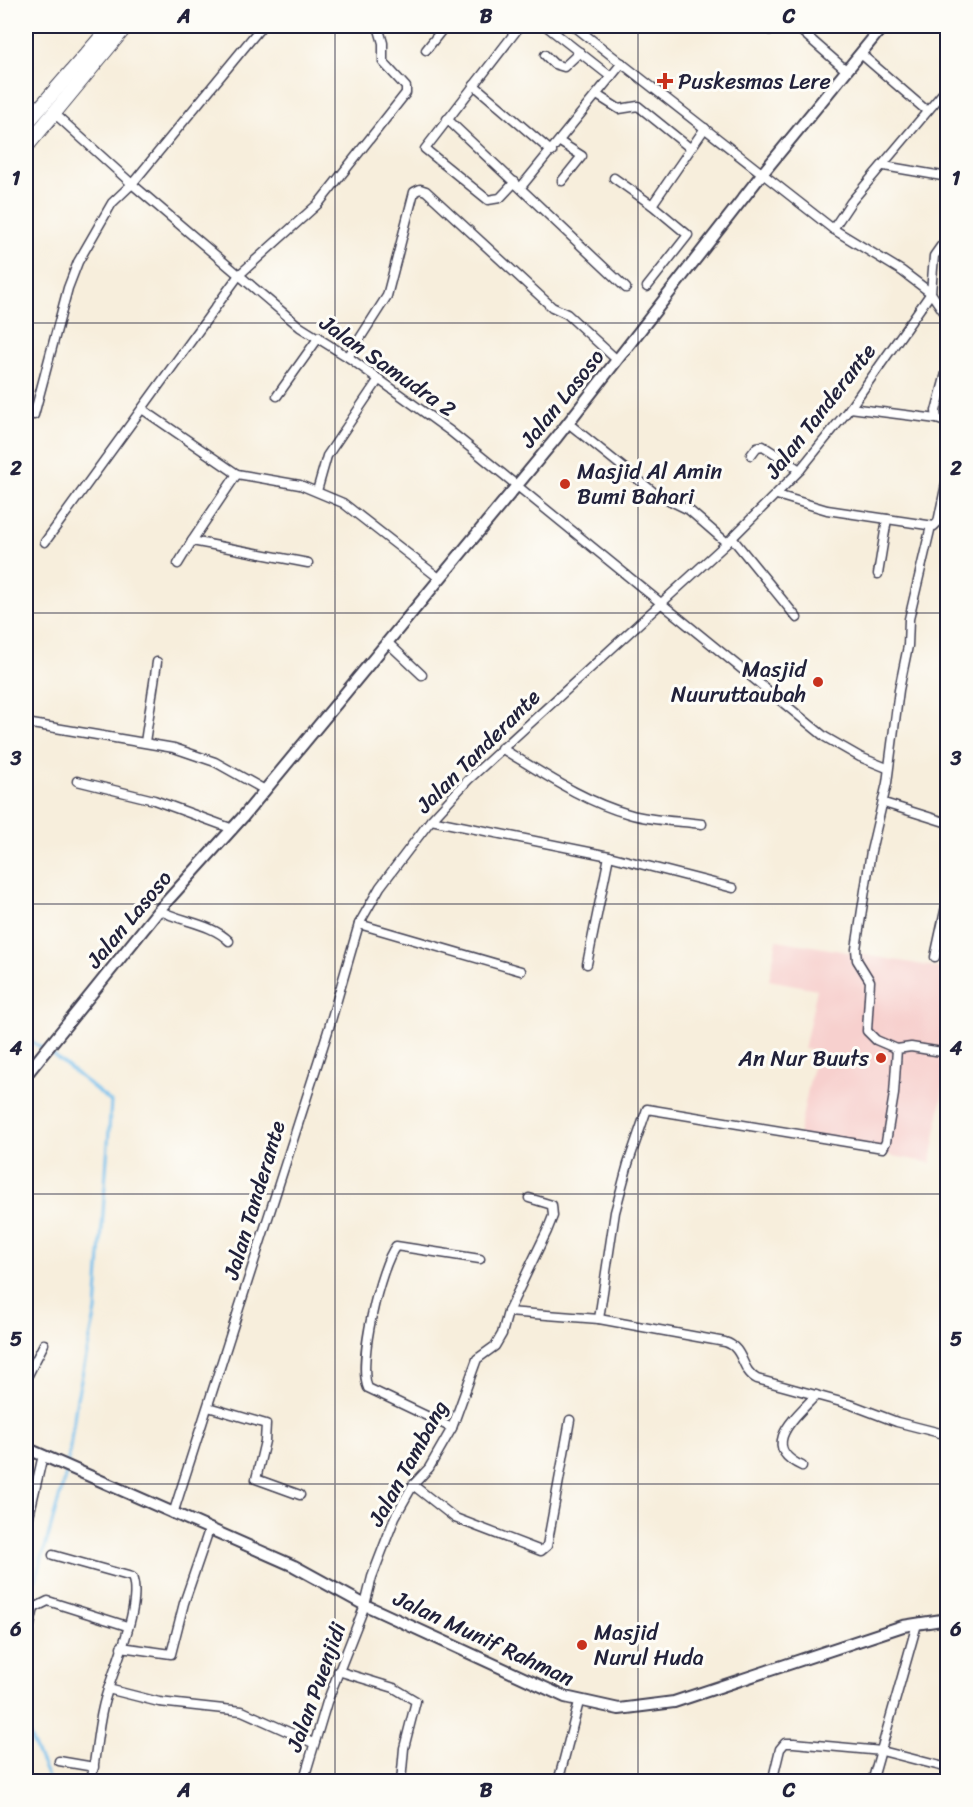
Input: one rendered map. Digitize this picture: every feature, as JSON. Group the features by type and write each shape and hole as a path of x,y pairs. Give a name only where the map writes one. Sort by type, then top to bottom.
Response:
{"highway":[{"path":"26,124 111,26"},
{"path":"26,147 126,26"}],"street":[{"path":"34,415 51,347 78,262 112,203 132,184 262,26"},
{"path":"45,542 240,275 319,203 406,93 406,87 383,62 383,43 378,26"},
{"path":"426,50 445,26"},
{"path":"520,26 425,146 427,153 488,200 500,198 518,185 552,152 622,63"},
{"path":"546,26 611,77"},
{"path":"574,26 833,229 902,271 931,293 948,318"},
{"path":"762,26 770,30 779,26"},
{"name":"Jalan Lasoso","path":"26,1074 159,910 233,829 568,423 762,174 883,26"},
{"path":"799,29 847,71"},
{"path":"545,55 555,64 564,67 580,52"},
{"path":"861,54 927,111"},
{"path":"474,85 552,152"},
{"path":"833,229 851,202 884,166 948,87"},
{"path":"597,95 619,109 638,106 690,148"},
{"name":"Jalan Samudra 2","path":"54,113 132,184 300,327 319,337 380,380 517,484 825,737 860,757 887,768"},
{"path":"447,118 626,288"},
{"path":"652,205 705,128"},
{"path":"560,141 582,156 562,181"},
{"path":"884,166 948,177"},
{"path":"614,178 652,205 688,236 647,287"},
{"path":"348,357 387,296 414,192 420,189 426,191 543,300 567,314 617,360"},
{"path":"931,293 934,256 941,246 948,245"},
{"name":"Jalan Tanderante","path":"173,1514 359,924 380,886 431,819 501,748 662,604 777,495 850,408 931,293"},
{"path":"277,396 319,337"},
{"path":"937,419 936,411 948,366"},
{"path":"316,491 327,456 380,380"},
{"path":"850,408 937,419 948,423"},
{"path":"142,409 237,474 316,491 343,503 439,578"},
{"path":"568,423 656,494 689,510 729,541 797,618"},
{"path":"751,455 757,447 763,446 800,470"},
{"path":"178,564 237,474"},
{"path":"777,495 827,510 931,526 938,522 948,474"},
{"path":"878,574 887,519"},
{"path":"931,526 909,619 908,646 887,768 884,803 871,851 856,955 870,981 867,1031 876,1040 897,1049 911,1047 948,1053"},
{"path":"192,541 308,562"},
{"path":"387,642 422,675"},
{"path":"145,742 157,662"},
{"path":"26,723 145,742 215,762 265,790"},
{"path":"501,748 618,811 642,817 702,824"},
{"path":"77,781 154,800 233,829"},
{"path":"884,803 948,822"},
{"path":"431,819 609,856 733,888"},
{"path":"587,964 609,856"},
{"path":"935,957 948,897"},
{"path":"159,910 181,920 211,928 229,941"},
{"path":"359,924 521,971"},
{"path":"599,1320 615,1212 628,1164 647,1110 883,1148 894,1094 897,1049"},
{"name":"Jalan Tambang","path":"365,1605 386,1541 413,1485 429,1468 452,1428 477,1359 495,1346 502,1334 508,1312 553,1216 552,1205 529,1198"},
{"path":"452,1428 368,1388 366,1347 369,1323 396,1246 480,1259"},
{"path":"508,1312 599,1320 734,1345 750,1375 770,1384 816,1395 948,1435"},
{"path":"26,1379 44,1344"},
{"path":"802,1466 787,1459 781,1450 783,1436 787,1427 816,1395"},
{"path":"208,1407 266,1424 265,1441 256,1479 300,1495"},
{"path":"413,1485 455,1518 542,1551 547,1546 570,1420"},
{"name":"Jalan Munif Rahman","path":"26,1448 294,1566 365,1605 532,1684 579,1702 619,1708 674,1702 918,1624 948,1618"},
{"path":"26,1529 43,1455"},
{"path":"121,1647 171,1654 184,1603 209,1530"},
{"path":"53,1556 132,1577 136,1586 135,1608 127,1626 108,1689 91,1782"},
{"path":"26,1642 34,1608 48,1601 127,1626"},
{"name":"Jalan Puenjidi","path":"303,1782 313,1743 338,1671 365,1605"},
{"path":"872,1782 918,1624"},
{"path":"338,1671 394,1688 416,1701 404,1748 401,1782"},
{"path":"108,1689 176,1704 242,1712 313,1743"},
{"path":"558,1782 579,1702"},
{"path":"772,1782 780,1749 785,1743 839,1745 882,1751 948,1768"},
{"path":"59,1761 94,1767"}],"shaded area":[{"name":"An Nur Buuts","path":"777,940 947,969 947,1066 931,1163 798,1138 816,1050 804,1049 817,989 769,980"}],"waterway":[{"path":"26,1038 52,1054 111,1102 96,1311 77,1398 66,1474 36,1579 26,1584"},
{"path":"26,1728 50,1782"}],"place":[{"name":"Puskesmas Lere","path":"665,81"},
{"name":"Masjid Al Amin Bumi Bahari","path":"565,484"},
{"name":"Masjid Nuuruttaubah","path":"818,682"},
{"name":"An Nur Buuts","path":"881,1058"},
{"name":"Masjid Nurul Huda","path":"582,1645"}]}
